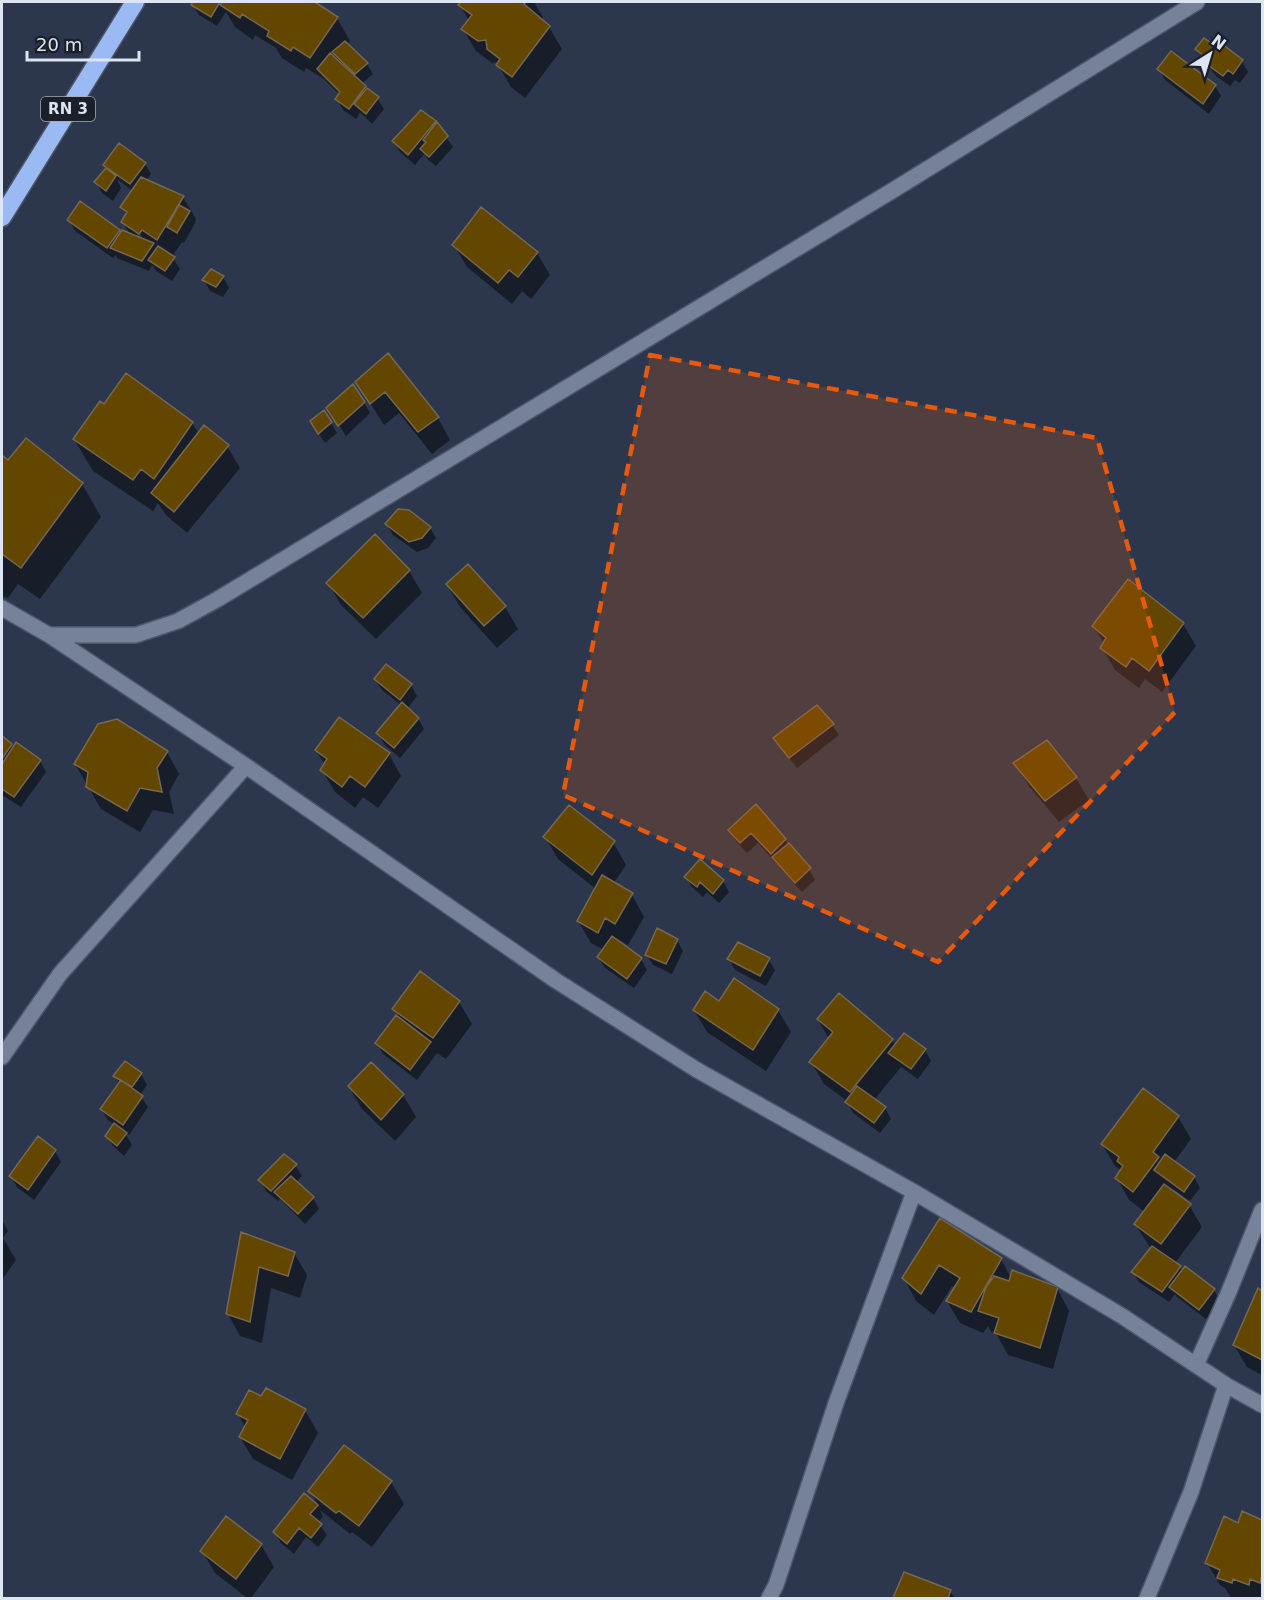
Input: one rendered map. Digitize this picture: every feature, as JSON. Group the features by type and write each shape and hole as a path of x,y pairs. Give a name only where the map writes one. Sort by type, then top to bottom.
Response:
{"highway":[{"name":"RN 3","path":"2,217 135,2"}],"street":[{"path":"49,635 136,635 178,621 218,599 885,195 1197,2"},
{"path":"2,608 49,635 246,766 555,980 697,1070 914,1192 1122,1316 1226,1385 1263,1405"},
{"path":"2,1057 60,974 246,766"},
{"path":"769,1599 776,1585 836,1403 914,1192"},
{"path":"1196,1365 1263,1210"},
{"path":"1147,1599 1191,1492 1226,1385"}],"highlighted area":[{"path":"650,355 1097,438 1175,712 938,962 563,795"}],"building":[{"path":"193,2 220,2 211,17 191,5"},
{"path":"223,2 315,2 338,17 310,58 293,47 291,51 267,36 269,31 242,14 240,18 220,5"},
{"path":"461,2 526,2 524,4 550,26 512,77 496,65 500,59 487,49 486,40 478,41 461,29 472,15 458,5"},
{"path":"1204,38 1214,45 1218,41 1243,60 1233,74 1228,70 1223,76 1208,65 1211,61 1195,49"},
{"path":"345,41 368,63 355,74 332,52"},
{"path":"1171,51 1216,85 1203,104 1157,69"},
{"path":"330,53 366,86 349,109 335,99 340,92 317,69"},
{"path":"367,88 379,97 366,114 354,104"},
{"path":"421,110 436,121 408,155 392,141"},
{"path":"437,122 448,136 429,157 420,149 426,142 423,140"},
{"path":"119,143 146,163 130,184 103,165"},
{"path":"106,168 116,176 106,191 94,182"},
{"path":"141,177 184,196 157,240 142,230 139,234 121,222 127,212 120,207"},
{"path":"80,201 120,230 107,248 67,220"},
{"path":"179,205 190,211 177,233 167,227"},
{"path":"481,207 538,252 518,277 509,270 498,283 452,245"},
{"path":"122,230 154,243 142,261 110,248"},
{"path":"158,246 175,257 165,271 148,260"},
{"path":"211,269 224,276 216,287 202,280"},
{"path":"388,353 439,417 418,432 385,392 370,404 355,382"},
{"path":"126,373 193,422 154,479 141,469 133,480 73,439 100,401 104,404"},
{"path":"353,384 365,402 338,426 326,408"},
{"path":"324,410 332,422 318,434 310,421"},
{"path":"204,425 229,445 174,512 151,493"},
{"path":"26,438 83,483 21,568 2,554 2,455 8,460"},
{"path":"398,509 409,510 431,527 422,538 409,542 385,524"},
{"path":"375,534 410,570 363,618 326,583"},
{"path":"468,564 506,606 484,626 446,584"},
{"path":"1128,579 1184,623 1149,671 1132,658 1126,667 1100,648 1106,638 1092,626"},
{"path":"386,664 412,684 400,700 374,679"},
{"path":"402,702 419,718 394,748 376,733"},
{"path":"817,705 834,724 789,758 773,738"},
{"path":"339,717 390,753 365,787 350,776 342,787 320,770 327,759 315,750"},
{"path":"117,719 168,751 157,768 162,792 140,788 127,811 86,787 88,772 74,764 98,724"},
{"path":"2,736 12,744 2,759"},
{"path":"1047,740 1077,777 1045,801 1013,763"},
{"path":"16,742 41,760 14,797 2,789 2,764"},
{"path":"756,804 786,839 771,854 751,833 740,843 728,830"},
{"path":"569,805 615,841 592,875 543,837"},
{"path":"789,843 811,868 795,883 772,857"},
{"path":"700,859 724,880 713,894 700,882 697,887 684,877"},
{"path":"602,875 633,893 615,924 605,918 598,933 577,921"},
{"path":"657,928 678,939 666,964 645,955"},
{"path":"612,936 642,958 627,979 597,957"},
{"path":"738,942 770,958 760,976 727,959"},
{"path":"420,971 460,1001 433,1038 392,1009"},
{"path":"734,978 779,1009 753,1050 693,1010 705,991 719,1001"},
{"path":"839,993 893,1039 850,1092 809,1062 833,1032 817,1019"},
{"path":"396,1015 431,1042 410,1070 375,1043"},
{"path":"904,1033 926,1049 911,1069 888,1053"},
{"path":"125,1061 142,1073 132,1087 113,1076"},
{"path":"371,1062 404,1094 381,1120 348,1086"},
{"path":"121,1080 143,1096 123,1125 100,1109"},
{"path":"857,1086 886,1107 874,1123 845,1102"},
{"path":"1143,1088 1179,1116 1153,1152 1159,1157 1133,1192 1115,1178 1123,1166 1117,1161 1119,1157 1101,1144"},
{"path":"114,1123 127,1133 117,1146 105,1136"},
{"path":"38,1136 56,1150 28,1190 9,1176"},
{"path":"284,1154 297,1164 271,1191 258,1180"},
{"path":"1165,1154 1195,1176 1184,1192 1154,1170"},
{"path":"291,1176 314,1197 298,1214 274,1192"},
{"path":"1164,1184 1191,1204 1161,1244 1134,1224"},
{"path":"940,1218 1002,1258 971,1312 946,1301 960,1278 939,1265 921,1294 902,1278"},
{"path":"241,1232 295,1252 288,1276 259,1267 250,1322 226,1314"},
{"path":"1152,1246 1181,1266 1162,1292 1131,1272"},
{"path":"1185,1266 1215,1289 1199,1310 1169,1287"},
{"path":"1012,1270 1058,1287 1040,1348 994,1333 999,1318 978,1311 986,1287 994,1276 1009,1281"},
{"path":"1258,1288 1262,1291 1262,1360 1233,1345"},
{"path":"266,1388 306,1409 280,1459 239,1437 248,1420 236,1414 249,1390 261,1396"},
{"path":"344,1445 392,1481 359,1526 339,1511 336,1513 308,1491"},
{"path":"304,1493 318,1505 310,1514 322,1524 311,1538 299,1528 287,1544 273,1532"},
{"path":"1242,1511 1262,1520 1262,1575 1260,1583 1250,1579 1249,1585 1233,1579 1232,1583 1217,1578 1220,1570 1205,1563 1224,1516 1238,1523"},
{"path":"226,1516 262,1544 236,1579 200,1551"},
{"path":"904,1572 951,1590 948,1598 893,1598"}]}
